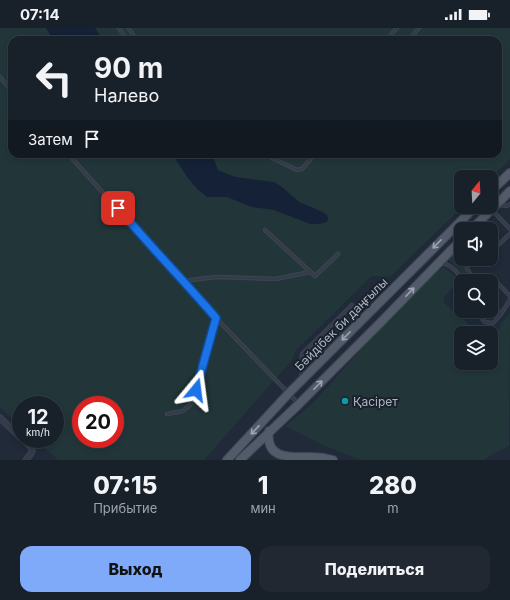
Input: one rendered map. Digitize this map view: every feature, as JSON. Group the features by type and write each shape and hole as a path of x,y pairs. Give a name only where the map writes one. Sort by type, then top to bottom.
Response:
{"main road":[{"path":"498,184 510,173"},
{"path":"498,203 510,191"},
{"name":"Бәйдібек би даңғылы","path":"227,460 289,393 468,214"},
{"path":"480,222 487,214"},
{"path":"240,460 299,404 454,247"},
{"path":"269,431 269,443 273,450 279,455 288,458 311,457 333,460"}],"street":[{"path":"0,418 12,429"},
{"path":"26,460 32,452 32,448"}],"lane":[{"path":"390,36 397,28"},
{"path":"412,36 419,28"},
{"path":"0,77 8,86"},
{"path":"72,158 216,318 299,404"},
{"path":"272,158 297,170 302,169 312,158"},
{"path":"498,207 507,206 510,204"},
{"path":"498,212 510,229"},
{"path":"265,230 314,276 338,254"},
{"path":"498,245 510,234"},
{"path":"438,263 449,265 458,274"},
{"path":"183,281 216,278 276,279 310,272"},
{"path":"498,283 510,296"},
{"path":"498,317 510,300"},
{"path":"303,380 301,367 302,354 352,305"},
{"path":"498,311 501,314"},
{"path":"167,414 183,411 192,404 216,318"},
{"path":"480,318 489,323 493,323 497,318"}],"green space":[{"path":"0,28 510,28 510,159 498,171 454,170 455,214 390,277 372,276 295,351 292,360 204,460 58,460 45,448 64,448 64,396 12,396 12,418 0,407"},
{"path":"452,253 454,255 454,265 449,260 445,259"},
{"path":"455,266 463,266 466,270 463,274"},
{"path":"444,267 454,276 454,286 443,298 445,304 454,312 454,318 461,318 471,326 454,326 454,370 498,370 498,331 502,323 510,313 509,446 484,460 361,460 325,446 285,426 313,403 393,314 417,292 432,274"},
{"path":"375,289 382,290 361,313 357,308"},
{"path":"352,315 356,319 306,369 306,359"}],"water":[{"path":"46,28 95,28 100,36 51,36"},
{"path":"176,158 214,158 218,170 235,177 274,182 299,202 327,215 327,222 310,224 274,210 252,207 227,197 207,197 197,189"}],"place":[{"name":"Қасірет","path":"345,401"}],"route":[{"path":"118,208 147,243 216,318 196,390"}]}
